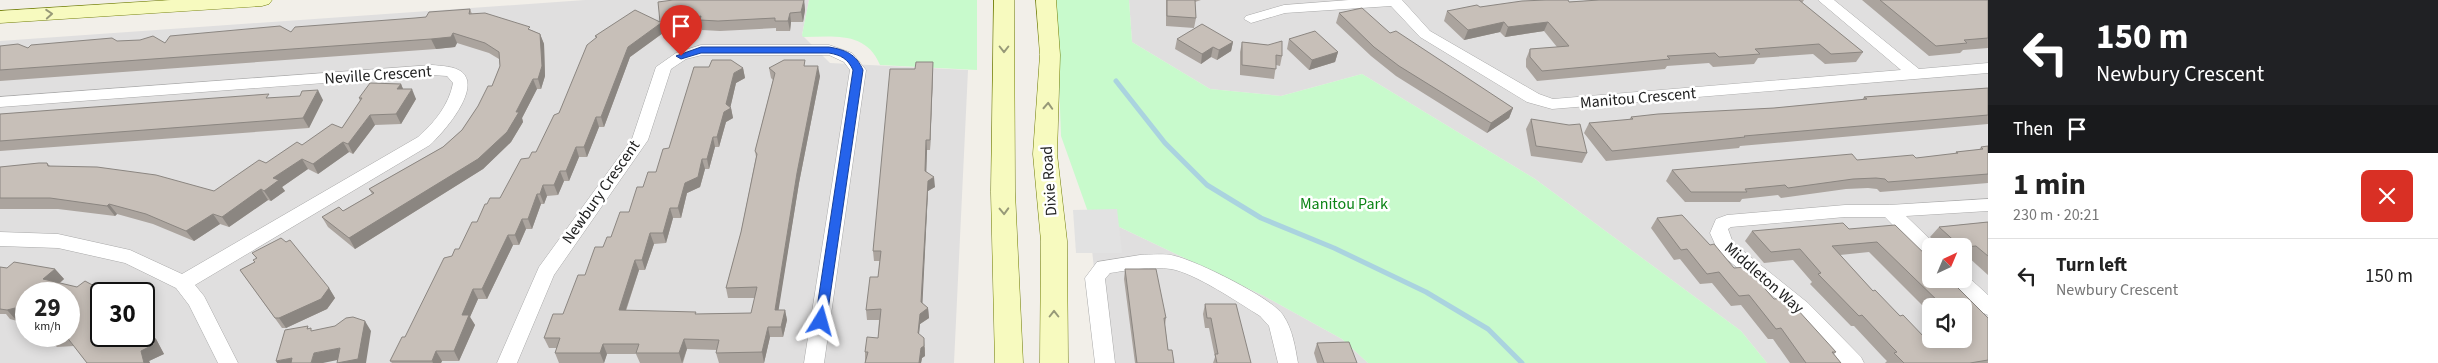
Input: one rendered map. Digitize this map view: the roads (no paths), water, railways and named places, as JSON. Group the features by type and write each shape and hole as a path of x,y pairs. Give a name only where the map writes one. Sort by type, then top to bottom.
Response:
{"main road":[{"path":"0,18 262,0"},
{"path":"1004,0 1003,192 1009,363"},
{"name":"Dixie Road","path":"1046,0 1050,56 1045,154 1054,241 1054,363"}],"street":[{"path":"1251,19 1284,9 1403,0"},
{"path":"1825,0 1914,73"},
{"name":"Manitou Crescent","path":"1395,1 1425,34 1533,98 1552,104 1988,68"},
{"name":"Newbury Crescent","path":"507,363 546,272 640,140 664,66 681,56 701,50 829,50 842,52 854,60 858,70 814,363"},
{"name":"Neville Crescent","path":"0,102 432,70 451,72 459,78 462,85 460,93 435,131 424,142 183,283"},
{"name":"Middleton Way","path":"1854,363 1801,308 1726,248 1719,238 1718,232 1721,224 1728,221 1845,211 1889,211 1988,205"},
{"path":"1889,211 1922,243"},
{"path":"0,239 58,241 130,257 183,283 197,300 228,363"},
{"path":"1105,363 1096,278 1104,266 1123,263 1176,263 1257,304 1274,317 1281,333 1288,363"},
{"path":"1968,288 1988,307"}],"waterway":[{"path":"1116,81 1165,143 1207,185 1261,218 1334,248 1426,292 1488,329 1522,363"}],"park label":[{"name":"Manitou Park","path":"1344,204"}]}
